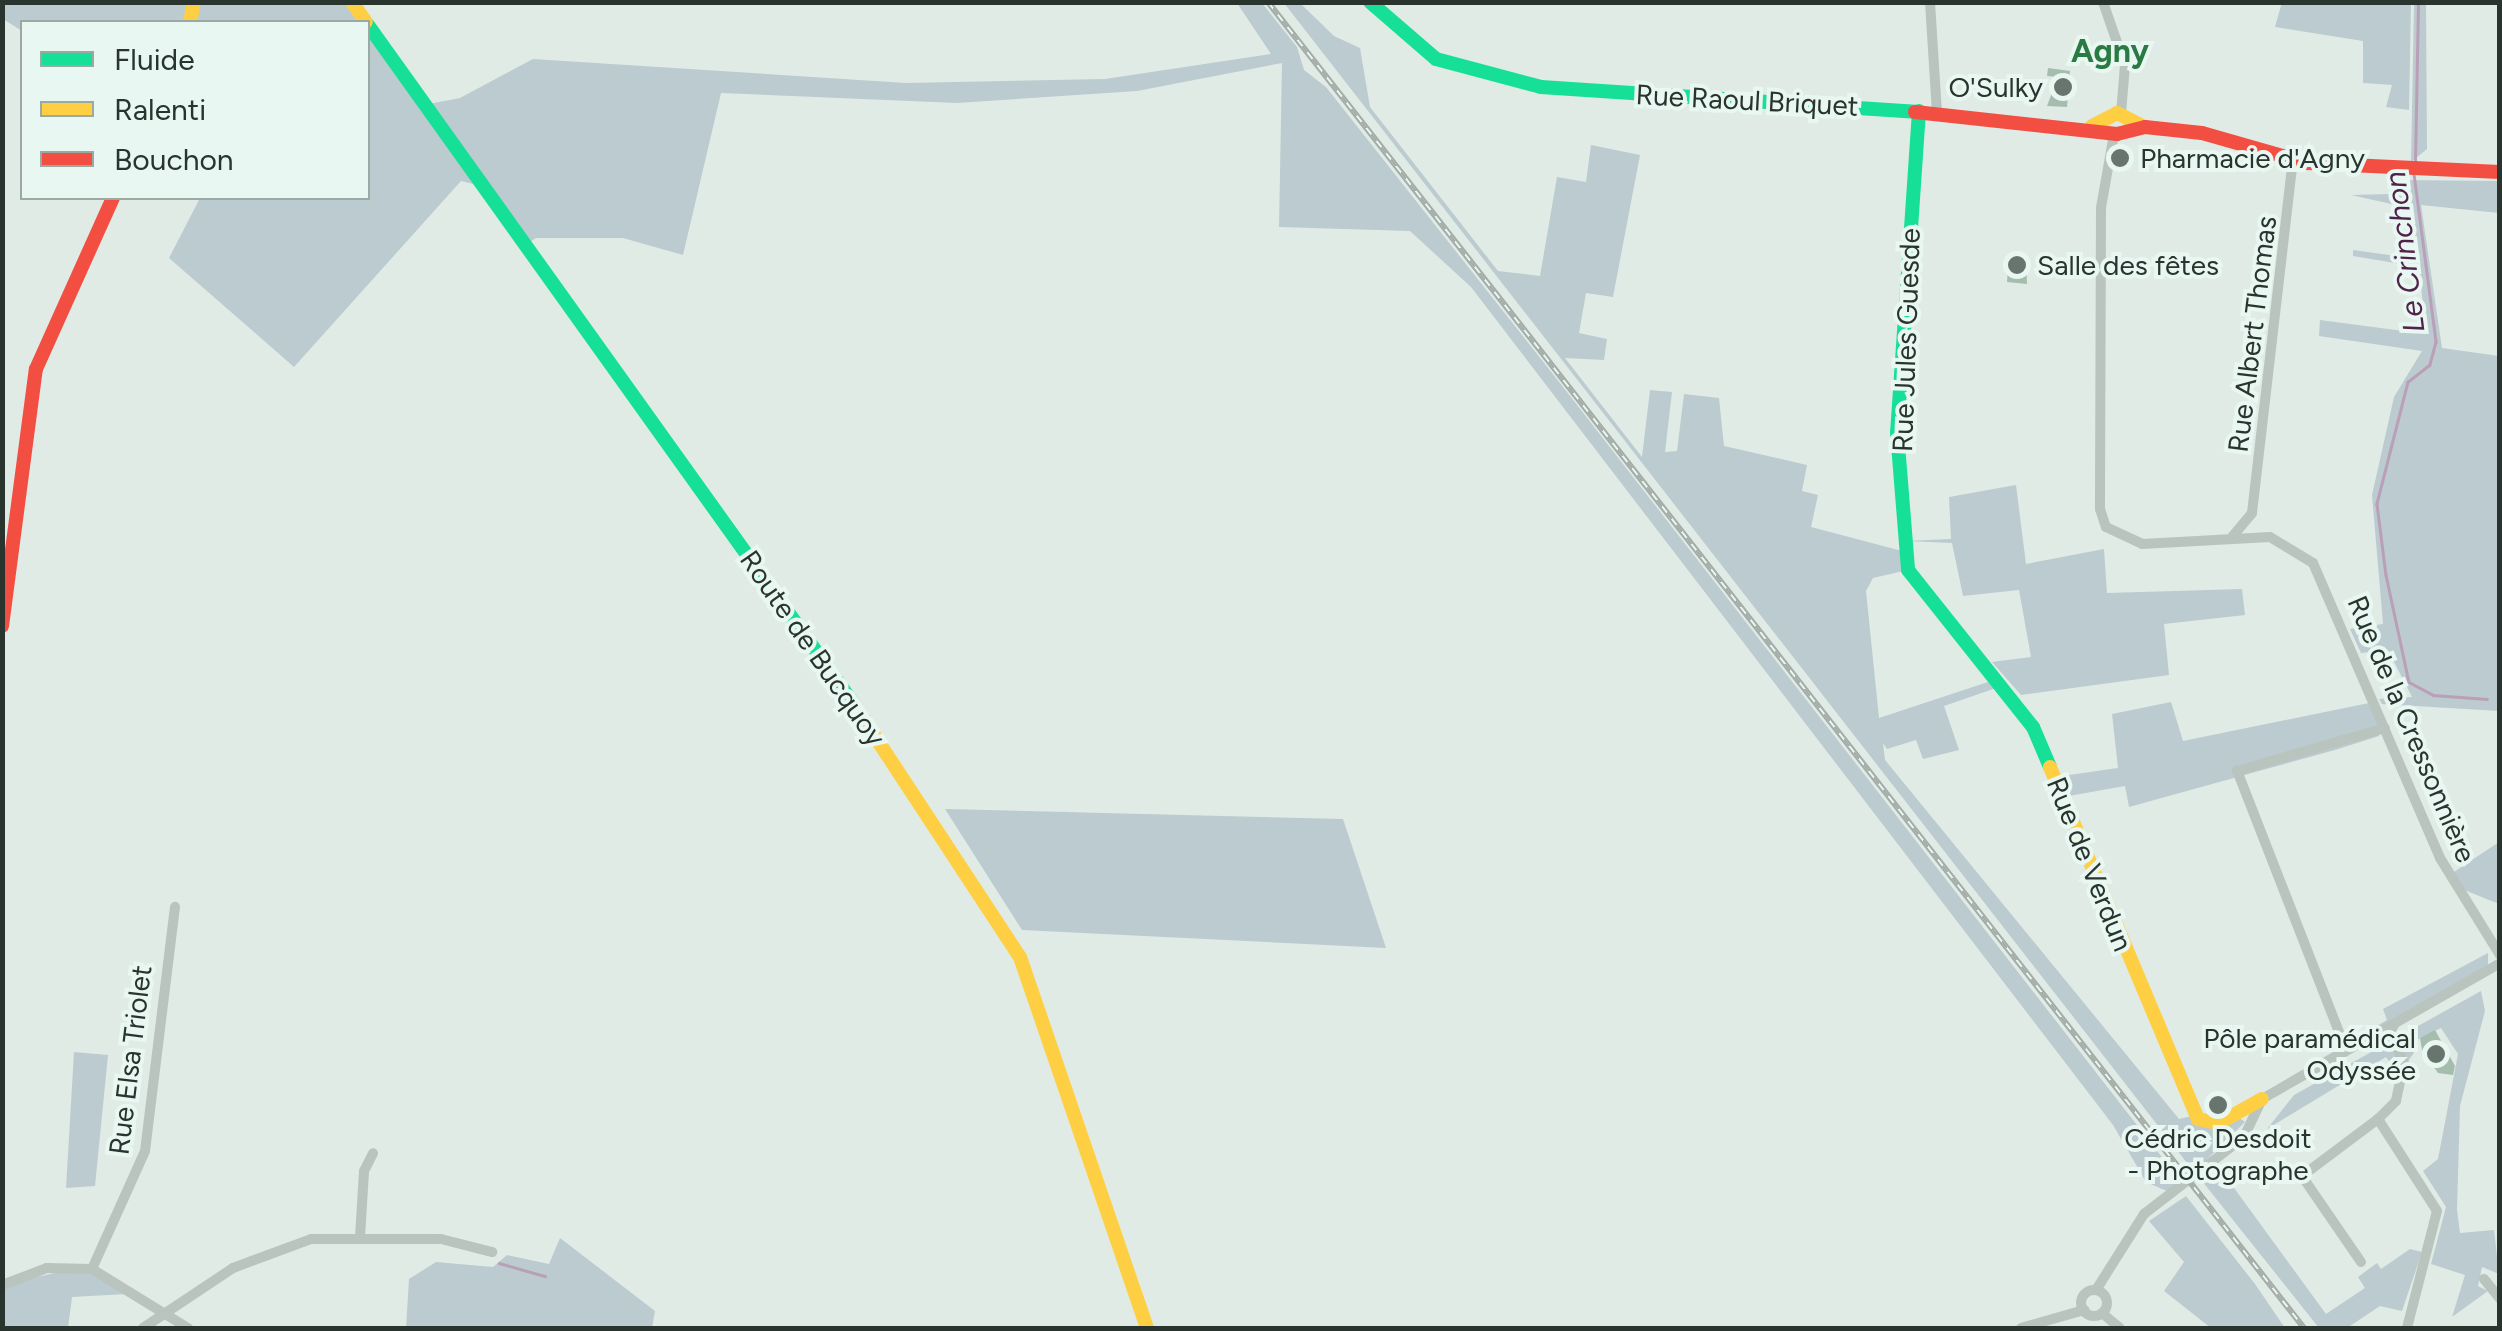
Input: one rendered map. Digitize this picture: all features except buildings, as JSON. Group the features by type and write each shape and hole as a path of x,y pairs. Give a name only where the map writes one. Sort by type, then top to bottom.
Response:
{"street":[{"name":"Rue Raoul Briquet","path":"1370,2 1436,59 1574,92 1937,112 2091,126 2117,124 2202,133 2293,160 2413,170 2500,172"},
{"path":"1930,2 1937,112"},
{"path":"2103,2 2125,65 2100,208 2102,517 2128,542 2270,538"},
{"name":"Route de Bucquoy","path":"370,28 832,671 1020,957 1147,1328"},
{"name":"Rue Jules Guesde","path":"1908,570 1897,432 1918,111"},
{"name":"Rue Albert Thomas","path":"2252,513 2293,160"},
{"path":"2,626 36,369 112,200"},
{"path":"2231,537 2252,513 2270,538"},
{"name":"Rue de la Cressonnière","path":"2270,538 2305,555 2322,574 2440,858 2500,955"},
{"name":"Rue de Verdun","path":"1908,570 2033,727 2198,1120 2219,1123 2262,1099"},
{"path":"2350,1048 2236,771 2385,728"},
{"name":"Rue Elsa Triolet","path":"92,1269 145,1152 175,907"},
{"path":"2084,1310 2083,1297 2096,1290 2144,1214 2198,1176 2253,1128 2262,1099 2350,1048 2394,1031 2409,1017 2500,963"},
{"path":"2362,1262 2302,1176 2396,1101 2405,1058 2394,1031"},
{"path":"2378,1119 2437,1211 2407,1328"},
{"path":"360,1236 364,1170 373,1152"},
{"path":"143,1328 162,1312 267,1254 360,1236 441,1239 492,1252"},
{"path":"2,1285 47,1268 92,1269 188,1328"},
{"path":"2484,1278 2500,1298"},
{"path":"2096,1290 2106,1298 2102,1313"},
{"path":"2021,1328 2084,1310 2102,1313 2120,1328"}],"shaded area":[{"path":"2282,2 2411,3 2409,110 2386,107 2392,85 2363,83 2363,41 2275,27"},
{"path":"2,3 352,3 365,20 20,20 20,30 3,19"},
{"path":"1237,3 1262,3 1297,47 1304,70 1326,87 1567,392 2182,1183 2169,1192 2146,1182 2113,1125 1471,287 1410,231 1279,227 1282,63 1137,91 957,103 721,93 683,255 623,238 536,238 524,246 481,186 461,181 294,367 169,258 199,200 370,200 370,28 423,105 460,98 533,59 906,83 1105,79 1271,54"},
{"path":"1284,3 1300,3 1334,36 1360,48 1370,107 1498,271 1540,276 1557,177 1586,182 1591,145 1640,155 1613,297 1586,293 1579,333 1607,339 1604,360 1565,358 1642,457 1650,390 1672,392 1665,452 1677,451 1684,394 1719,398 1724,446 1807,465 1802,491 1818,495 1811,527 1906,552 1908,570 1873,578 1866,591 1879,718 1991,681 1996,688 1944,706 1959,750 1923,759 1916,740 1887,749 1883,743 1885,760 2179,1119 2192,1116 2216,1128 2238,1117 2245,1122 2194,1172"},
{"path":"2414,3 2426,3 2427,149 2411,162"},
{"path":"2395,180 2499,181 2499,213 2421,205 2442,348 2499,356 2499,711 2382,704 2379,699 2412,697 2388,650 2361,653 2350,629 2383,624 2372,495 2394,397 2422,351 2319,336 2320,320 2426,334 2419,267 2353,256 2353,250 2418,259 2405,207 2351,195 2389,194"},
{"path":"2016,485 2026,564 2104,549 2107,593 2242,589 2245,615 2164,624 2169,675 2021,695 1992,662 2031,657 2019,590 1963,596 1952,543 1906,541 1951,539 1949,497"},
{"path":"2171,702 2183,741 2369,703 2381,728 2379,736 2335,750 2129,807 2125,786 2063,797 2055,777 2118,768 2112,714"},
{"path":"945,809 1343,819 1386,948 1022,930"},
{"path":"2499,842 2499,904 2462,889 2454,872"},
{"path":"2488,953 2488,968 2243,1105 2387,1020 2383,1009"},
{"path":"2481,991 2485,1011 2460,1106 2457,1210 2460,1233 2494,1230 2499,1274 2482,1267 2478,1286 2488,1291 2452,1317 2465,1275 2431,1264 2446,1207 2423,1171 2438,1159 2458,1054 2441,1028 2409,1044 2414,1053 2398,1074 2386,1057 2267,1129 2294,1095"},
{"path":"74,1052 108,1055 95,1186 66,1188"},
{"path":"2221,1170 2326,1314 2365,1288 2358,1277 2377,1263 2381,1269 2410,1249 2422,1252 2402,1311 2380,1306 2347,1328 2319,1328 2202,1181"},
{"path":"2186,1196 2285,1328 2211,1328 2164,1291 2184,1262 2149,1221"},
{"path":"560,1238 655,1311 652,1328 406,1328 409,1279 436,1262 493,1267 507,1255 549,1264"},
{"path":"80,1267 127,1294 72,1297 68,1328 3,1328 3,1285"}],"waterway":[{"name":"Le Crinchon","path":"2415,161 2418,2"},
{"name":"Le Crinchon","path":"2414,174 2436,342 2430,365 2408,382 2377,504 2386,575 2409,682 2433,695 2487,699"},
{"path":"499,1263 545,1276"}],"railway":[{"path":"1268,2 2304,1328"}],"traffic: fast":[{"path":"1370,2 1436,59 1541,87 1915,112"},
{"path":"370,28 853,703"},
{"path":"1919,111 1897,432 1908,570 2033,727 2050,767"}],"traffic: slow":[{"path":"190,20 194,2"},
{"path":"352,2 365,20"},
{"path":"2092,126 2117,113 2143,126"},
{"path":"853,703 1020,957 1147,1328"},
{"path":"2050,767 2198,1119 2219,1123 2262,1099"}],"traffic: jam":[{"path":"1915,112 2117,134 2145,127 2202,133 2307,163 2500,172"},
{"path":"2,626 36,369 112,200"}],"place":[{"name":"O'Sulky","path":"2063,87"},
{"name":"Pharmacie d'Agny","path":"2120,158"},
{"name":"Salle des fêtes","path":"2017,265"},
{"name":"Pôle paramédical Odyssée","path":"2436,1054"},
{"name":"Cédric Desdoit - Photographe","path":"2218,1105"}],"district":[{"name":"Agny","path":"2110,51"}]}
